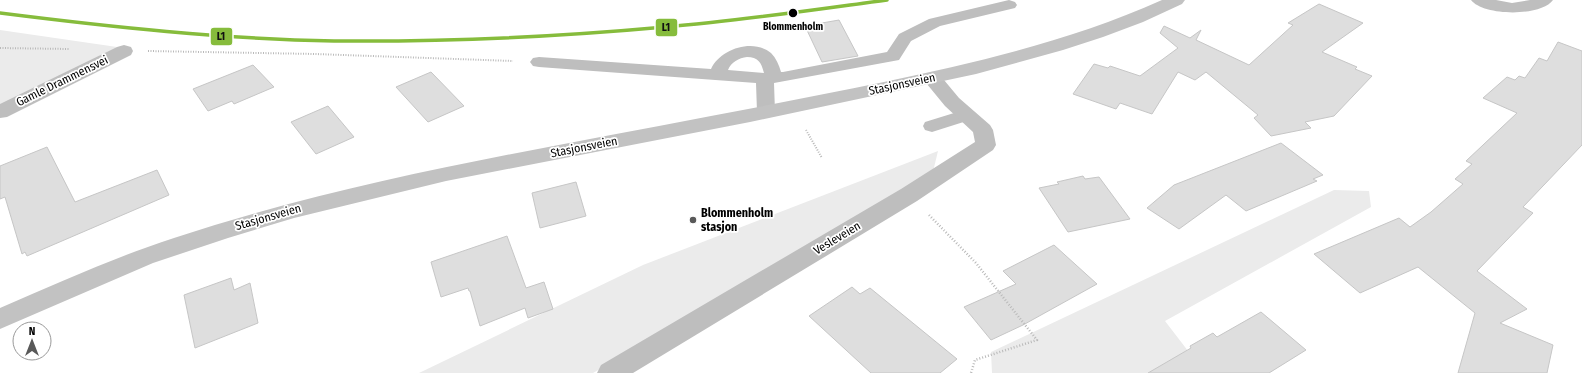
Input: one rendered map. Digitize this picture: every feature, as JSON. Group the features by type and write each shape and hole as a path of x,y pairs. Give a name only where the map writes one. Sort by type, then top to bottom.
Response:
{"main road":[{"name":"Stasjonsveien","path":"0,319 144,258 199,238 307,206 371,190 446,174 766,112 988,66 1074,42 1146,15 1176,0"}],"street":[{"path":"1480,0 1514,9 1531,7 1544,0"},
{"name":"Gamle Drammensvei","path":"0,112 124,51"},
{"name":"Vesleveien","path":"610,373 909,194 986,145 983,130 952,102 932,78"}],"lane":[{"path":"539,62 769,78 893,56 905,38 935,22 1009,5"},
{"path":"718,75 723,62 729,57 741,52 762,54 768,59 769,78 766,112"},
{"path":"932,126 967,115"}],"path":[{"path":"0,48 70,49"},
{"path":"124,51 315,54 539,62"},
{"path":"806,130 822,158"},
{"path":"909,194 976,263 1037,340 975,360 971,373"}],"shaded area":[{"path":"0,30 117,47 0,106"},
{"path":"938,151 931,180 593,373 419,373 643,265"},
{"path":"1334,190 1369,191 1371,207 1165,321 1205,373 992,373 991,352"}],"building":[{"path":"1319,4 1363,23 1322,52 1357,67 1355,69 1372,76 1334,116 1305,122 1311,128 1271,136 1254,118 1258,115 1206,72 1195,80 1178,72 1152,114 1120,103 1116,109 1073,94 1094,64 1108,68 1110,66 1140,76 1178,48 1160,33 1164,26 1190,38 1201,30 1196,40 1249,65 1293,25 1288,23"},
{"path":"839,20 858,56 822,62 805,26"},
{"path":"1558,42 1582,51 1582,145 1523,207 1533,213 1477,271 1527,309 1500,323 1553,345 1547,373 1458,373 1475,313 1418,267 1360,293 1314,254 1399,218 1410,227 1431,212 1463,184 1455,179 1472,164 1466,161 1517,113 1483,98 1507,77 1515,80 1519,76 1525,78 1539,58 1547,61"},
{"path":"253,65 274,87 234,104 232,101 208,111 193,89"},
{"path":"431,72 464,106 428,122 396,87"},
{"path":"328,106 354,137 316,154 291,122"},
{"path":"1281,143 1323,175 1313,179 1317,181 1246,211 1226,195 1179,229 1147,208 1174,185"},
{"path":"47,147 75,202 157,170 169,195 27,256 25,252 22,254 5,197 0,199 0,166"},
{"path":"1083,176 1085,179 1099,177 1130,219 1068,232 1039,188 1059,184 1057,182"},
{"path":"576,182 586,216 540,228 532,193"},
{"path":"507,236 526,288 544,282 553,309 528,318 525,308 480,326 468,288 441,297 431,262"},
{"path":"1054,245 1097,284 1023,325 991,340 964,307 1016,284 1003,271"},
{"path":"231,278 234,290 250,283 258,323 195,348 184,295"},
{"path":"852,287 860,294 870,288 957,359 940,373 871,373 809,316"},
{"path":"1261,312 1306,350 1269,373 1148,373 1191,348 1190,346 1213,333 1217,337"}],"transit line":[{"name":"L1","path":"0,13 111,27 222,36 333,41 444,40 555,36 665,27 776,15 887,0"}],"place":[{"name":"Blommenholm","path":"793,13"},
{"name":"Blommenholm stasjon","path":"693,220"}]}
